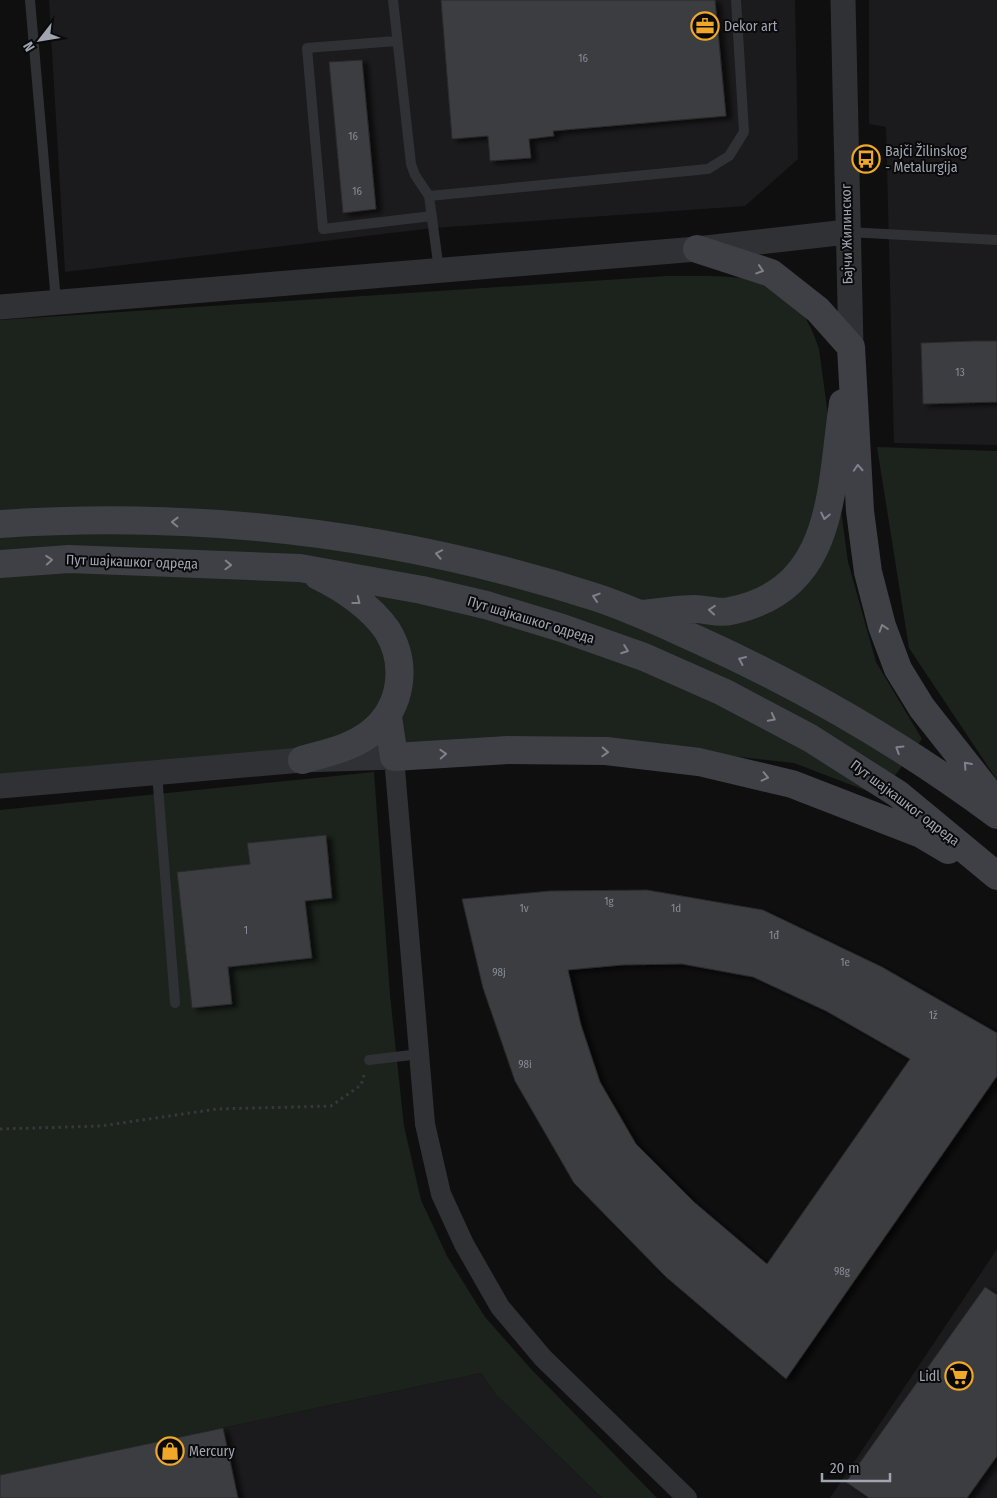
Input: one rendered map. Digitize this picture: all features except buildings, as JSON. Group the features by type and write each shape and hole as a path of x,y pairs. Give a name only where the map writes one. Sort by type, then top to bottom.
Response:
{"main road":[{"path":"697,249 771,273 818,310 851,347 860,511 868,572 882,626 898,669 922,708 997,803"},
{"path":"641,614 696,609 728,612 764,601 793,582 813,554 825,520 851,347"},
{"path":"0,524 67,520 179,522 322,532 441,554 496,568 595,597 641,614 792,684 935,770 997,815"},
{"name":"Пут шајкашког одреда","path":"0,564 69,559 300,568 422,590 486,605 562,628 644,657 723,692 810,738 859,767 931,819 997,877"},
{"path":"300,568 331,583 375,616 387,631 395,647 400,676 396,702 388,717 372,732 348,746 302,760"},
{"path":"388,717 394,756 508,750 606,751 699,762 792,784 921,834 997,877"}],"street":[{"name":"Бајчи Жилинског","path":"843,0 851,347"},
{"path":"0,307 697,249 847,232"},
{"path":"0,786 302,760 394,756 425,1124 441,1194 464,1244 500,1307 543,1358 687,1498"}],"lane":[{"path":"30,0 56,302"},
{"path":"393,0 411,164 429,196 439,270"},
{"path":"429,196 708,169 729,156 744,132 736,0"},
{"path":"396,41 307,48 324,229 432,216"},
{"path":"847,232 997,240"},
{"path":"157,773 175,1003"},
{"path":"369,1060 420,1054"}],"path":[{"path":"0,1130 101,1126 217,1109 331,1106 361,1085 369,1060"}],"shaded area":[{"path":"49,0 795,0 798,159 745,206 433,228 65,272"},
{"path":"869,0 997,0 997,445 894,443 886,127 869,124"},
{"path":"667,276 717,276 760,282 778,290 794,303 808,322 819,349 848,562 876,662 922,739 880,796 794,763 713,754 0,780 0,320"},
{"path":"877,447 997,451 997,780 909,648"},
{"path":"374,772 390,995 404,1126 421,1200 447,1256 485,1317 531,1369 657,1498 602,1498 496,1395 481,1373 0,1475 0,810"},
{"name":"Lidl","path":"997,1249 997,1498 830,1498"},
{"path":"481,1373 496,1395 602,1498 0,1498 0,1475"}],"place":[{"name":"Dekor art","path":"705,26"},
{"name":"Bajči Žilinskog - Metalurgija","path":"866,159"},
{"name":"Lidl","path":"959,1376"},
{"name":"Mercury","path":"170,1451"}]}
